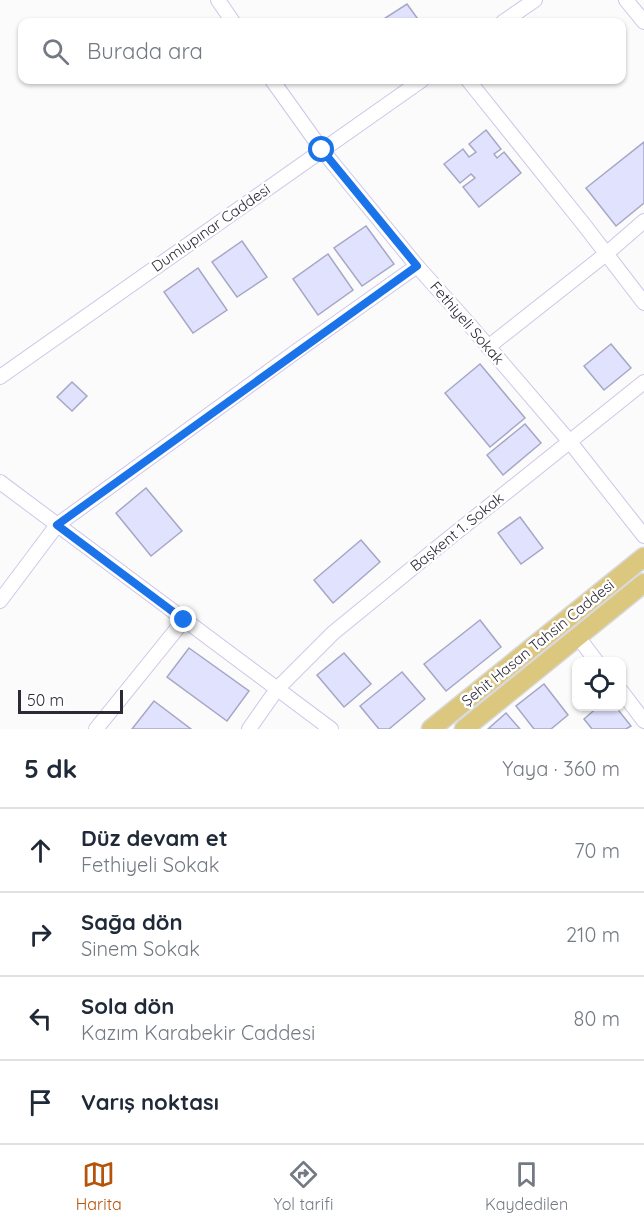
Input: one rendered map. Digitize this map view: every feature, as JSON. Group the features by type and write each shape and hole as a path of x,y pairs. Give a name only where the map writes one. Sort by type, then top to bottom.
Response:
{"main road":[{"name":"Şehit Hasan Tahsin Caddesi","path":"431,729 644,557"},
{"name":"Şehit Hasan Tahsin Caddesi","path":"464,729 644,583"}],"street":[{"path":"218,0 230,18"},
{"path":"509,18 536,0"},
{"path":"626,0 644,22"},
{"name":"Fethiyeli Sokak","path":"275,84 322,150 417,266 570,442 644,536"},
{"name":"Dumlupınar Caddesi","path":"0,377 416,84"},
{"path":"471,84 644,303"},
{"path":"488,347 644,221"},
{"path":"0,601 57,525 417,266"},
{"name":"Başkent 1. Sokak","path":"249,729 277,689 333,633 644,382"},
{"path":"0,482 331,729"},
{"path":"96,729 184,620"},
{"path":"578,637 593,657"},
{"path":"626,698 644,720"}],"building":[{"path":"407,4 417,18 385,18"},
{"path":"486,130 501,149 494,154 497,158 504,152 521,173 479,207 463,187 475,178 471,174 460,183 444,164 463,149 469,157 476,152 469,144"},
{"path":"644,142 644,203 616,226 586,188"},
{"path":"366,226 394,264 362,286 334,248"},
{"path":"242,241 267,277 237,297 212,262"},
{"path":"328,254 353,290 318,315 293,279"},
{"path":"198,268 227,310 193,333 164,292"},
{"path":"611,344 631,368 604,390 584,366"},
{"path":"480,364 525,418 490,447 445,393"},
{"path":"72,382 87,396 72,411 57,397"},
{"path":"525,424 541,443 503,475 487,455"},
{"path":"146,488 182,531 151,556 116,513"},
{"path":"520,517 543,548 521,564 498,533"},
{"path":"361,540 380,562 333,603 314,580"},
{"path":"480,620 501,647 446,691 424,664"},
{"path":"189,648 249,691 227,721 167,677"},
{"path":"344,653 371,684 344,707 317,675"},
{"path":"402,672 425,699 389,729 379,729 360,706"},
{"path":"544,684 568,715 551,729 534,729 516,706"},
{"path":"154,701 191,729 132,729"},
{"path":"593,711 619,711 631,726 626,729 592,729 584,719"},
{"path":"506,713 520,729 488,729"}],"route":[{"path":"184,620 57,525 417,266 322,150"}]}
